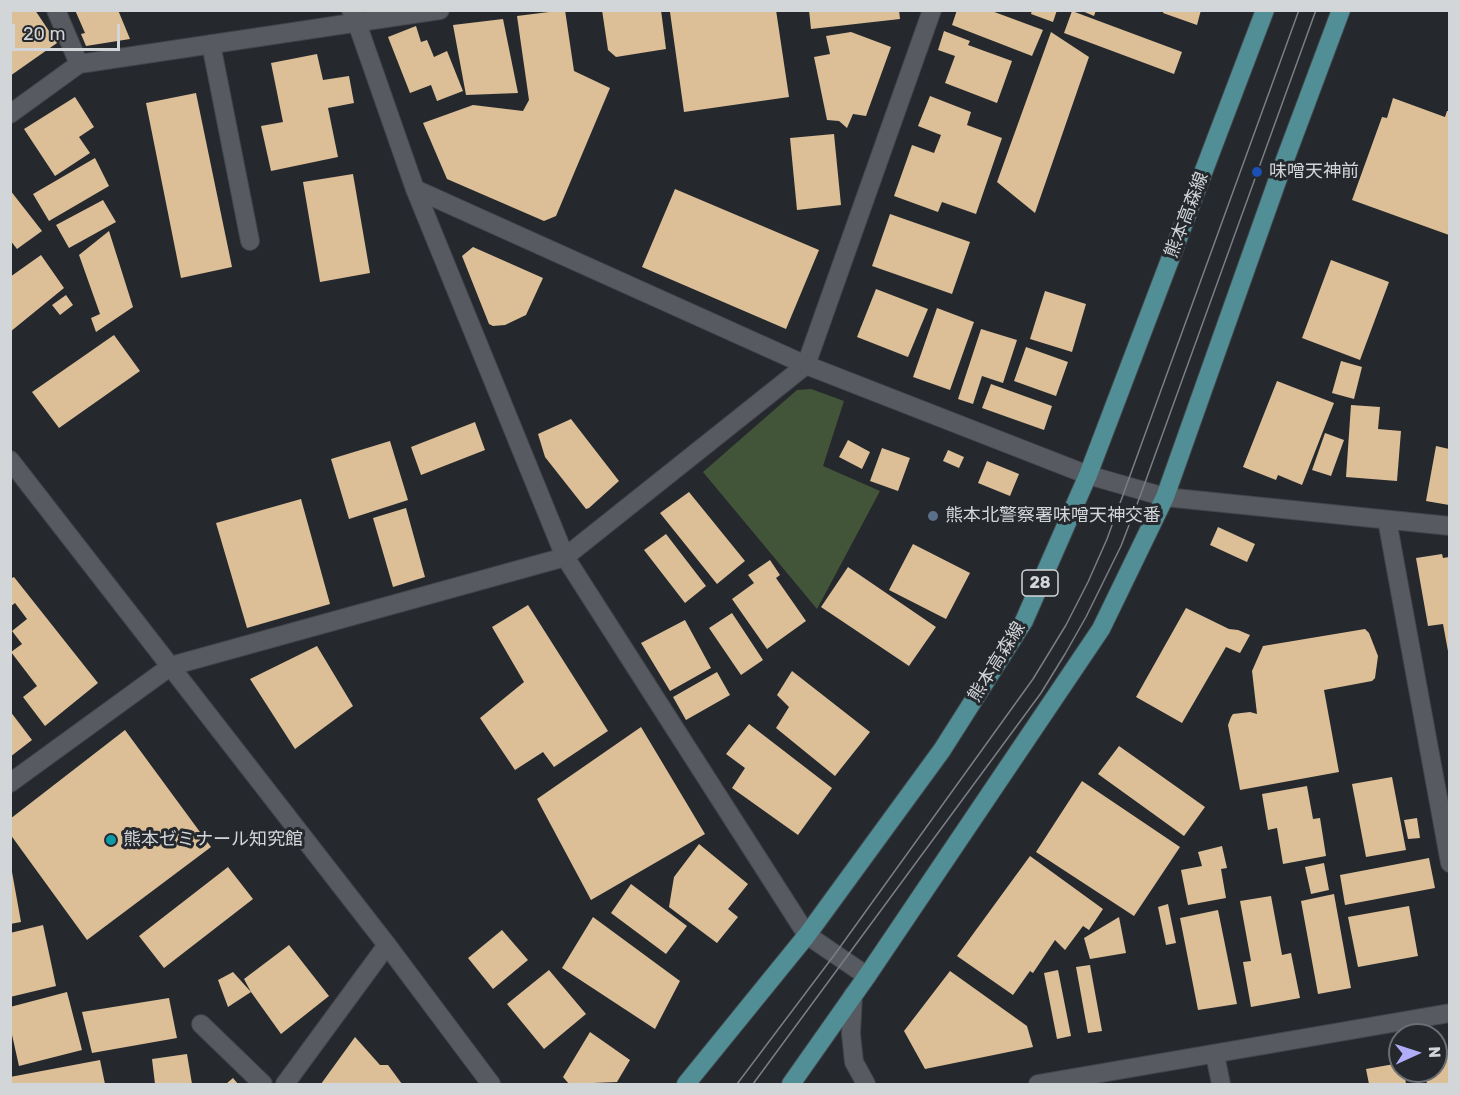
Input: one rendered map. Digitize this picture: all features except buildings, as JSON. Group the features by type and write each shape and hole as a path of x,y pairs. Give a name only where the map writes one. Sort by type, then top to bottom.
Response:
{"main road":[{"name":"熊本高森線","path":"686,1084 807,935 942,750 1023,621 1088,475 1265,10"},
{"path":"791,1084 867,976 1101,629 1165,497 1280,173 1341,10"}],"street":[{"path":"56,10 79,64"},
{"path":"10,114 79,64 211,44 354,17 440,10"},
{"path":"10,783 171,666 566,557 806,365 932,10"},
{"path":"354,17 415,189 566,557 807,935 867,976"},
{"path":"211,44 250,241"},
{"path":"415,189 806,365 1088,475 1165,497 1449,526"},
{"path":"10,460 387,945 491,1084"},
{"path":"1387,520 1449,863"},
{"path":"285,1084 387,945"},
{"path":"853,995 851,1034 854,1062 866,1084"},
{"path":"1038,1084 1449,1013"},
{"path":"201,1024 263,1084"},
{"path":"1215,1055 1221,1084"}],"green space":[{"path":"811,389 844,401 823,466 880,491 817,609 703,472 797,390"}],"tram line":[{"path":"737,1084 835,954 1033,679 1066,625 1107,539 1299,10"},
{"path":"753,1084 1041,693 1086,617 1121,546 1142,491 1316,10"}],"place":[{"name":"味噌天神前","path":"1257,172"},
{"name":"熊本北警察署味噌天神交番","path":"933,516"},
{"name":"熊本ゼミナール知究館","path":"111,840"}]}
